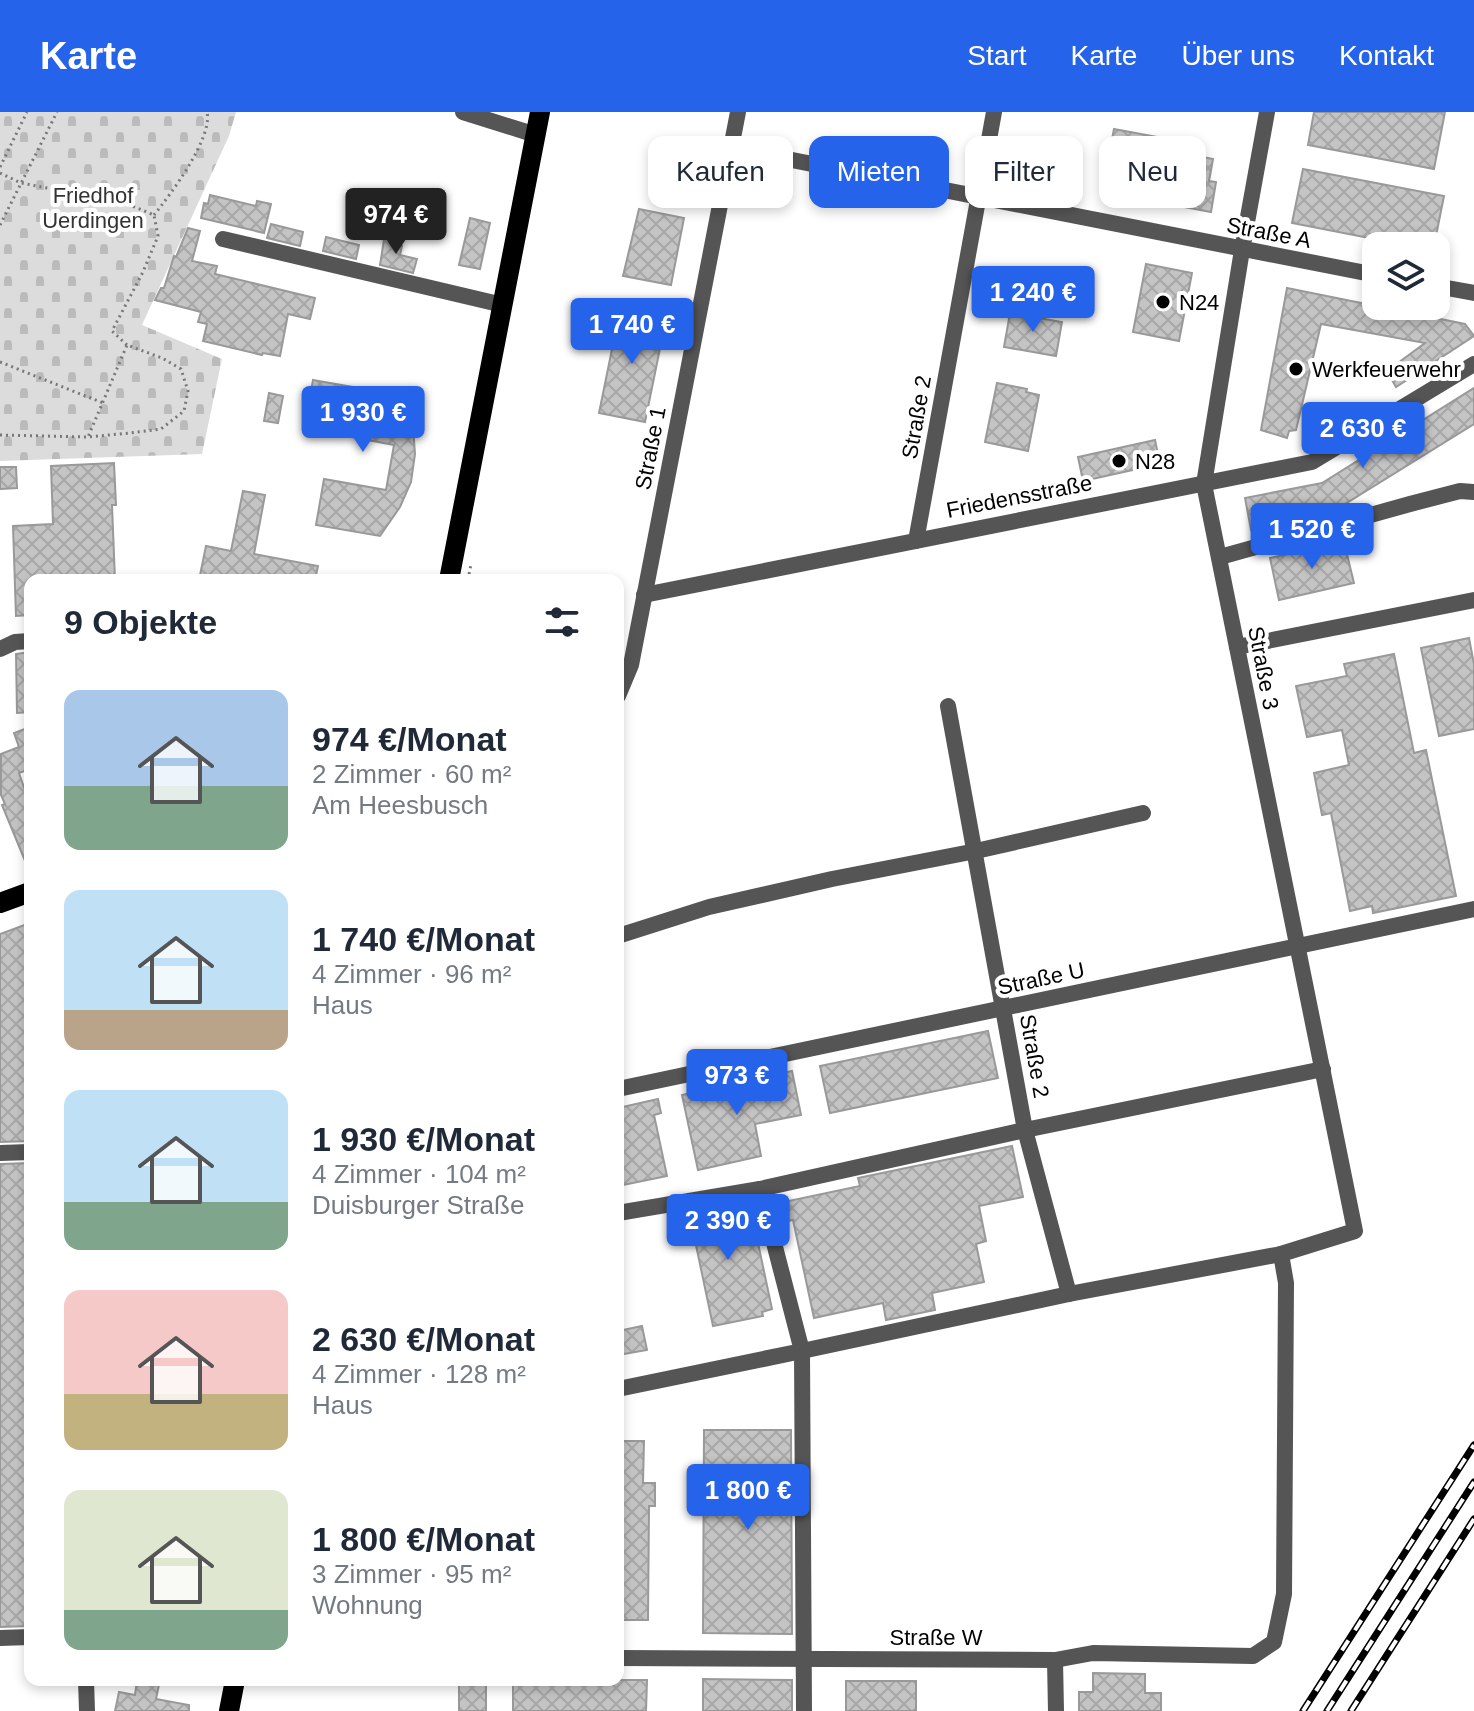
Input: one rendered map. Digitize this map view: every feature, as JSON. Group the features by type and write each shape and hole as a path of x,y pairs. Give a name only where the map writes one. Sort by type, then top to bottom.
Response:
{"main road":[{"path":"450,574 540,112"},
{"path":"0,903 24,894"},
{"path":"229,1711 234,1686"}],"street":[{"path":"463,112 536,135"},
{"name":"Straße 1","path":"733,136 738,112"},
{"name":"Straße 2","path":"989,136 994,112"},
{"name":"Straße 3","path":"1267,112 1204,484 1355,1231 1281,1254"},
{"name":"Straße A","path":"793,160 965,195"},
{"name":"Straße 1","path":"624,682 631,665 719,208"},
{"name":"Straße 2","path":"916,541 975,208"},
{"name":"Straße A","path":"1032,208 1362,272"},
{"path":"223,239 503,305"},
{"path":"1450,289 1474,293"},
{"name":"Friedensstraße","path":"644,595 1312,462 1474,364"},
{"path":"1220,557 1460,491 1474,492"},
{"path":"1237,647 1474,600"},
{"path":"0,649 24,641"},
{"name":"Straße 2","path":"948,706 1025,1130 1069,1294"},
{"path":"624,934 709,907 1143,813"},
{"name":"Straße U","path":"624,1088 1474,909"},
{"path":"624,1212 760,1189 1025,1130 1323,1069"},
{"path":"0,1153 24,1152"},
{"path":"760,1189 802,1351 804,1711"},
{"path":"624,1388 1069,1294 1281,1254"},
{"name":"Straße W","path":"624,1658 1055,1660 1093,1653 1253,1656 1274,1642 1284,1594 1286,1283 1281,1254"},
{"path":"0,1638 24,1637"},
{"path":"1055,1660 1056,1711"},
{"path":"86,1686 87,1711"}],"path":[{"path":"0,167 27,112"},
{"path":"0,225 57,112"},
{"path":"0,435 88,437 161,429 184,411 188,391 181,369 127,345 112,331 158,236 154,215 171,194 198,147 209,119 207,112"},
{"path":"0,173 21,183 125,203 154,215"},
{"path":"88,437 127,345"},
{"path":"0,362 103,403"}],"green space":[{"name":"Friedhof Uerdingen","path":"0,112 236,112 229,136 142,325 222,359 202,454 0,461"}],"building":[{"path":"1314,112 1445,112 1434,169 1308,145"},
{"path":"1114,129 1152,136 1113,136"},
{"path":"1206,158 1213,159 1209,181 1216,182 1211,212 1189,208 1206,208"},
{"path":"1303,169 1444,196 1437,232 1362,232 1362,237 1292,223"},
{"path":"210,195 256,206 257,201 271,204 264,233 201,218 204,203 208,204"},
{"path":"639,209 684,218 671,285 623,276"},
{"path":"470,218 490,223 480,269 459,265"},
{"path":"271,224 303,232 300,246 267,238"},
{"path":"188,228 200,231 192,261 217,266 215,274 315,298 310,319 288,314 280,356 262,355 203,341 207,324 198,322 201,312 155,300 164,288 174,256"},
{"path":"385,233 396,236 395,244 402,246 400,255 417,259 413,273 380,265"},
{"path":"326,237 359,245 356,259 323,251"},
{"name":"N24","path":"1146,264 1192,273 1179,341 1133,332"},
{"path":"1287,288 1362,303 1362,320 1445,320 1465,324 1474,336 1396,387 1387,371 1425,343 1321,324 1296,430 1289,431 1287,438 1261,430"},
{"path":"620,310 666,319 645,422 599,413"},
{"path":"1010,313 1062,322 1056,356 1004,347"},
{"path":"313,380 404,396 413,427 415,454 411,482 400,507 380,536 316,525 324,479 386,490 394,445 304,428"},
{"path":"997,383 1027,389 1026,392 1039,395 1028,451 985,442"},
{"path":"1474,388 1474,424 1329,514 1251,530 1245,498 1322,483"},
{"path":"269,393 283,396 278,423 264,421"},
{"name":"N28","path":"1155,440 1160,464 1083,481 1078,457"},
{"path":"114,463 115,574 24,574 24,615 16,616 13,526 53,524 51,466"},
{"path":"0,467 16,467 17,488 0,489"},
{"path":"243,491 265,495 254,554 318,566 316,574 200,574 206,546 231,551"},
{"path":"1344,542 1354,583 1279,600 1270,558"},
{"path":"1469,638 1474,664 1474,729 1439,736 1421,648"},
{"path":"24,653 24,712 17,713 16,654"},
{"path":"1394,654 1414,753 1426,750 1456,896 1373,913 1372,906 1350,911 1331,813 1322,815 1314,773 1349,765 1342,730 1307,737 1296,686 1347,676 1344,664"},
{"path":"24,729 24,771 19,773 24,787 24,858 2,805 5,804 1,795 1,754 19,747 14,733"},
{"path":"24,925 24,1141 0,1142 0,934"},
{"path":"988,1031 998,1078 830,1113 820,1066"},
{"path":"792,1071 801,1115 755,1124 761,1156 698,1170 682,1095"},
{"path":"658,1099 661,1113 654,1115 667,1176 624,1185 624,1107"},
{"path":"1012,1146 1023,1197 979,1206 986,1241 976,1244 984,1282 932,1293 935,1310 886,1320 883,1303 814,1318 793,1220 783,1222 779,1203 860,1186 858,1178"},
{"path":"24,1163 24,1626 0,1627 0,1164"},
{"path":"739,1204 740,1212 751,1210 772,1309 762,1312 763,1316 713,1326 693,1231 672,1235 668,1216"},
{"path":"642,1326 647,1350 624,1354 624,1330"},
{"path":"704,1430 791,1430 792,1634 703,1633"},
{"path":"624,1441 644,1441 643,1483 655,1483 655,1506 649,1506 648,1620 624,1620"},
{"path":"1093,1673 1145,1674 1145,1693 1161,1693 1161,1711 1079,1711 1079,1692 1093,1692"},
{"path":"703,1679 792,1680 792,1711 703,1711"},
{"path":"624,1680 647,1680 646,1711 513,1711 513,1686 624,1686"},
{"path":"846,1681 916,1681 916,1711 846,1711"},
{"path":"136,1686 159,1686 156,1699 189,1705 189,1711 115,1711 119,1692 135,1695"},
{"path":"459,1686 486,1686 486,1711 459,1711"}],"railway":[{"path":"1303,1711 1474,1445"},
{"path":"1327,1711 1474,1482"},
{"path":"1351,1711 1474,1519"}],"place":[{"name":"N24","path":"1163,302"},
{"name":"Werkfeuerwehr","path":"1296,369"},
{"name":"N28","path":"1119,461"}]}
